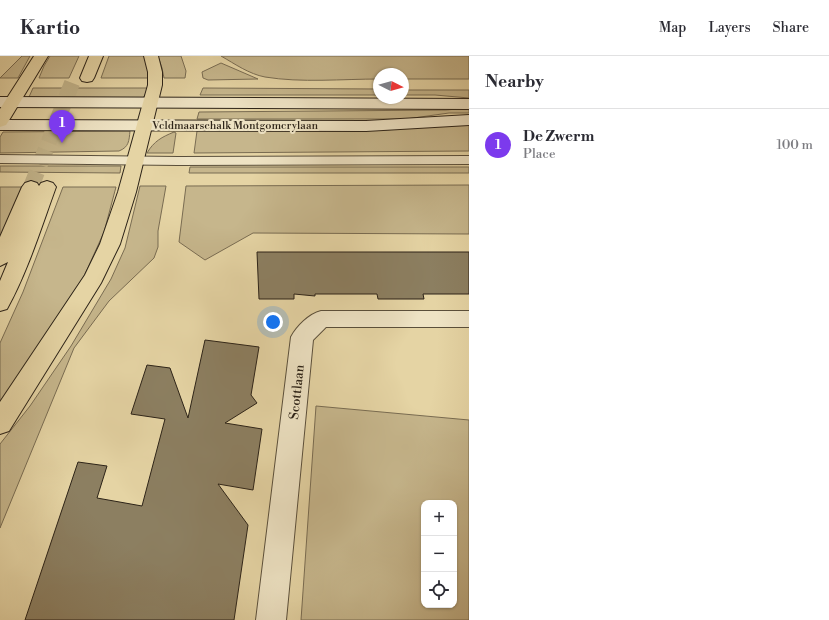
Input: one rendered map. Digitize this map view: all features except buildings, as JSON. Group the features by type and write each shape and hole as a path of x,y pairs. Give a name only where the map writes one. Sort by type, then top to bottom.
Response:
{"main road":[{"path":"0,123 6,102 20,86 41,56"},
{"path":"83,56 81,78 96,56"},
{"path":"0,423 94,278 110,244 155,85 156,72 151,56"},
{"name":"Veldmaarschalk Montgomerylaan","path":"6,102 469,104"},
{"name":"Veldmaarschalk Montgomerylaan","path":"0,123 366,126 469,120"},
{"path":"0,259 39,187 13,275 0,303"},
{"name":"Scottlaan","path":"271,620 302,337 321,319 469,319"}],"lane":[{"path":"0,159 469,160"}],"shaded area":[{"path":"22,56 30,56 18,78 0,78"},
{"path":"50,56 79,56 69,78 39,78"},
{"path":"109,56 147,56 150,78 101,78"},
{"path":"158,56 181,56 186,71 185,78 164,78"},
{"path":"221,56 469,56 469,79 409,79 409,68 373,68 373,79 293,80 265,77 253,74"},
{"path":"221,63 258,79 208,80 203,78 202,72"},
{"path":"33,88 149,88 142,100 29,97"},
{"path":"203,88 373,89 373,95 200,95"},
{"path":"409,90 469,90 469,98 435,95 409,95"},
{"path":"469,108 469,113 449,113 406,119 197,119 199,112 446,110"},
{"path":"469,122 469,151 194,153 197,131 386,130"},
{"path":"130,131 127,146 119,151 0,153 0,137 3,132"},
{"path":"174,132 176,133 173,153 147,153 152,145"},
{"path":"0,166 121,166 120,173 0,172"},
{"path":"190,167 469,167 469,173 189,173"},
{"path":"469,185 469,234 253,233 205,260 179,242 186,186"},
{"path":"140,186 166,186 158,231 158,247 154,258 109,301 74,348 0,528 0,444 30,406 71,346 111,279 125,248"},
{"path":"0,187 25,187 0,244"},
{"path":"63,187 116,187 104,232 81,283 0,404 0,343 23,292"},
{"path":"316,406 469,420 469,620 301,620"}],"tunnel":[{"path":"31,187 74,78"}],"place":[{"name":"De Zwerm","path":"62,143"}]}
